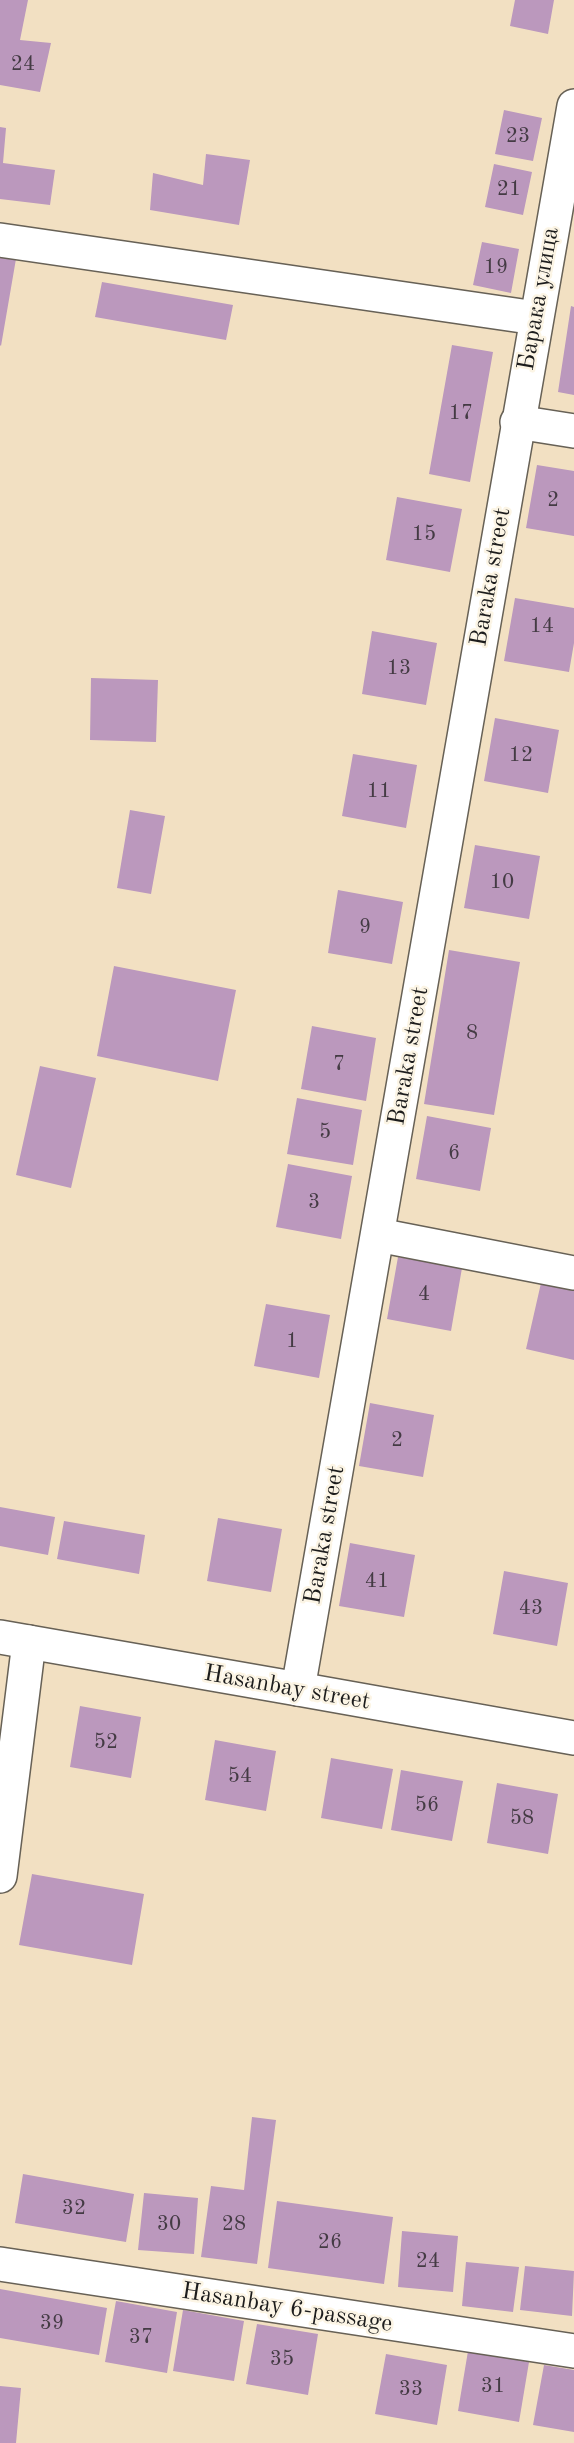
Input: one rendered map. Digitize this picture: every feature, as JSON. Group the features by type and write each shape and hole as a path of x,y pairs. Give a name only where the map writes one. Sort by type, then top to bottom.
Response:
{"main road":[{"name":"Барака улица","path":"517,422 574,106"},
{"path":"0,240 536,318"},
{"path":"517,422 574,431"},
{"name":"Baraka street","path":"298,1689 517,422"},
{"path":"378,1235 574,1273"},
{"path":"0,1875 15,1640"},
{"name":"Hasanbay street","path":"15,1640 574,1738"},
{"name":"Hasanbay 6-passage","path":"0,2264 574,2351"}],"building":[{"path":"0,0 28,0 20,40 51,43 40,92 0,85"},
{"path":"515,0 554,0 548,34 510,26"},
{"path":"504,110 542,118 533,161 495,154"},
{"path":"0,127 6,128 3,163 55,170 50,205 0,199"},
{"path":"206,154 250,160 239,225 150,210 153,173 203,185"},
{"path":"494,164 532,172 523,215 485,207"},
{"path":"482,242 519,249 511,293 473,285"},
{"path":"0,250 17,253 1,346 0,345"},
{"path":"102,282 233,305 226,340 95,317"},
{"path":"571,306 574,307 574,395 558,392"},
{"path":"452,345 493,352 470,482 429,474"},
{"path":"537,465 574,471 574,536 526,528"},
{"path":"397,497 462,509 450,572 386,560"},
{"path":"515,598 574,608 574,643 569,672 504,661"},
{"path":"372,631 437,643 426,705 362,694"},
{"path":"91,678 158,680 156,742 90,740"},
{"path":"495,718 559,730 548,793 484,781"},
{"path":"353,754 417,765 406,828 342,816"},
{"path":"130,810 165,816 151,894 117,888"},
{"path":"475,845 540,856 529,919 464,908"},
{"path":"338,890 403,902 392,964 328,953"},
{"path":"449,950 520,962 494,1115 424,1104"},
{"path":"114,966 236,990 218,1081 97,1056"},
{"path":"312,1026 376,1038 366,1101 301,1089"},
{"path":"40,1066 96,1078 71,1188 16,1175"},
{"path":"297,1098 362,1110 353,1165 287,1154"},
{"path":"427,1116 491,1128 480,1191 416,1179"},
{"path":"288,1164 352,1176 341,1239 276,1227"},
{"path":"398,1257 462,1268 451,1331 387,1319"},
{"path":"541,1283 574,1291 574,1360 526,1349"},
{"path":"266,1304 330,1315 319,1378 254,1366"},
{"path":"370,1403 434,1415 423,1477 359,1466"},
{"path":"0,1507 55,1517 48,1555 0,1546"},
{"path":"218,1518 282,1529 271,1592 207,1581"},
{"path":"64,1521 145,1535 139,1574 57,1559"},
{"path":"350,1543 415,1555 404,1617 339,1606"},
{"path":"504,1571 568,1583 557,1646 493,1634"},
{"path":"80,1706 141,1717 131,1778 70,1767"},
{"path":"215,1740 276,1751 266,1811 205,1800"},
{"path":"331,1758 393,1769 382,1829 321,1818"},
{"path":"401,1770 463,1781 452,1841 391,1830"},
{"path":"497,1783 558,1794 548,1854 487,1843"},
{"path":"32,1874 144,1894 132,1965 19,1945"},
{"path":"252,2117 276,2120 257,2264 201,2257 211,2186 244,2190"},
{"path":"23,2174 134,2194 126,2242 15,2223"},
{"path":"144,2193 198,2198 194,2254 138,2250"},
{"path":"277,2201 393,2217 384,2284 268,2268"},
{"path":"402,2231 458,2236 453,2292 398,2287"},
{"path":"466,2262 519,2267 513,2312 462,2306"},
{"path":"525,2266 574,2271 572,2316 520,2310"},
{"path":"0,2289 107,2308 99,2355 0,2338"},
{"path":"116,2301 177,2312 167,2373 105,2362"},
{"path":"183,2310 244,2321 234,2381 173,2371"},
{"path":"257,2324 318,2334 308,2395 246,2384"},
{"path":"468,2351 529,2362 519,2422 458,2411"},
{"path":"386,2354 447,2365 437,2425 375,2414"},
{"path":"544,2365 574,2370 574,2432 533,2425"},
{"path":"0,2386 21,2388 16,2443 0,2443"}]}
